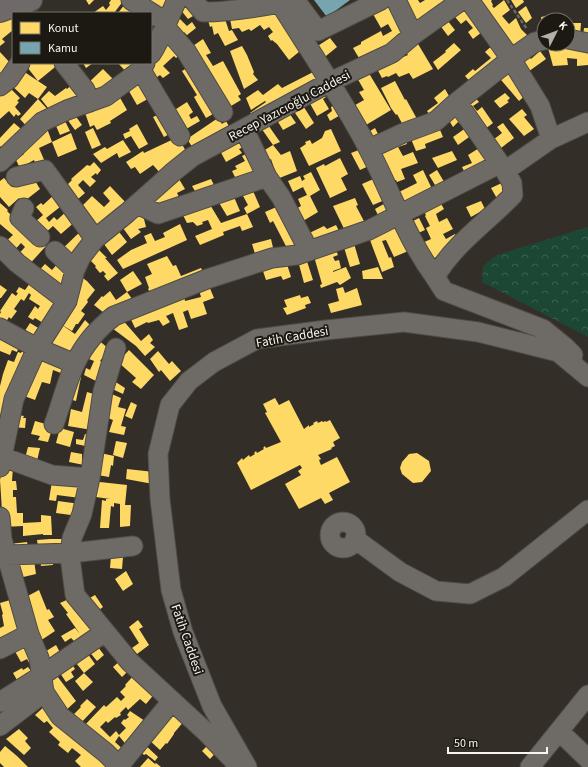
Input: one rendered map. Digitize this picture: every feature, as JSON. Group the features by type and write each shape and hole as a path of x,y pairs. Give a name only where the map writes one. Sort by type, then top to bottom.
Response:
{"street":[{"path":"131,0 150,12"},
{"path":"152,52 159,42 166,22 177,0"},
{"path":"193,0 203,12 240,10 280,3 330,82 369,148 422,260 444,291 543,329 565,347 588,370"},
{"path":"295,0 318,31 371,2"},
{"path":"396,0 413,35"},
{"name":"Recep Yazıcıoğlu Caddesi","path":"1,460 14,399 37,348 67,301 75,270 81,257 95,239 172,172 192,157 330,82 392,53 413,35 462,0"},
{"path":"469,0 512,59 540,106 551,140"},
{"path":"152,13 166,22 168,30 186,51 223,112"},
{"path":"576,41 588,43"},
{"path":"369,148 436,121 457,102 512,59 536,44"},
{"path":"0,86 9,79 19,64"},
{"path":"65,64 85,90 90,102"},
{"path":"0,162 42,122 67,110 106,96 143,67 180,136"},
{"path":"435,277 444,262 464,239 513,195 512,183 457,102"},
{"path":"54,424 75,364 93,336 102,325 114,316 207,279 272,258 309,252 369,230 400,214 502,168 551,140 588,122"},
{"path":"244,129 267,177 281,197 309,252"},
{"path":"16,178 45,170 95,239"},
{"path":"137,204 158,214 267,177"},
{"path":"24,208 20,218 40,237"},
{"path":"0,246 17,263 67,301"},
{"path":"55,251 75,270"},
{"name":"Fatih Caddesi","path":"247,767 212,706 184,632 171,590 162,514 158,454 170,405 189,381 214,362 257,339 404,322 478,332 558,352 588,377"},
{"path":"0,328 37,348 75,364"},
{"path":"116,348 103,391 90,478 82,514 72,538 70,553 75,595 130,662 208,733 240,767"},
{"path":"1,460 52,475 90,478"},
{"path":"355,539 400,572 436,591 470,594 504,577 588,510"},
{"path":"0,517 3,544 29,634 39,658 44,692 60,716 120,766 172,701"},
{"path":"3,544 70,553 133,546"},
{"path":"0,702 105,632"},
{"path":"0,649 29,634"},
{"path":"530,767 588,695"},
{"path":"0,726 38,697"},
{"path":"559,731 588,759"}],"path":[{"path":"507,0 536,36"}],"green space":[{"path":"588,227 588,337 482,282 483,266 497,255"}],"building: Konut":[{"path":"86,0 94,0 89,5"},
{"path":"111,0 124,0 115,12 94,12 103,6 106,10 110,5 109,3"},
{"path":"128,0 142,12 119,12"},
{"path":"147,0 172,0 163,17"},
{"path":"190,0 198,13 188,19 176,4"},
{"path":"388,0 401,17 402,41 362,63 353,48 381,31 383,36 392,31 388,24 381,28 373,14"},
{"path":"400,0 418,0 420,3 425,0 453,0 414,27"},
{"path":"473,0 492,0 492,6 494,8 504,0 510,10 502,16 509,24 516,18 521,29 528,36 512,53"},
{"path":"511,0 523,0 524,2 516,8"},
{"path":"466,1 487,28 473,39 468,32 473,28 466,20 461,24 450,11"},
{"path":"526,6 532,18 526,23 518,12"},
{"path":"277,7 305,47 289,60 277,44 272,40 271,41 268,36 273,32 269,27 264,30 260,25 251,31 249,29 242,32 239,28 232,29 229,14"},
{"path":"174,13 187,26 192,22 196,28 187,35 184,32 178,38"},
{"path":"223,13 229,31 232,30 238,40 225,46 218,33 214,35 212,26 210,27 207,17"},
{"path":"0,15 12,17 12,31 2,39 5,42 0,46"},
{"path":"443,15 455,30 448,36 436,20"},
{"path":"576,23 581,23 580,36 576,35"},
{"path":"584,28 588,28 588,36 583,36"},
{"path":"171,37 184,52 176,58 174,56 163,66 170,73 163,78 160,75 150,82 142,69 147,64 152,64 152,58"},
{"path":"330,38 337,47 321,60 313,49"},
{"path":"203,39 211,53 206,55 213,66 223,61 241,94 238,96 241,100 226,109 187,50"},
{"path":"454,43 461,50 438,70 433,62 446,52 445,51"},
{"path":"495,43 506,57 474,86 465,76 473,69 475,71 491,58 485,52"},
{"path":"418,44 433,69 413,79 409,73 399,77 396,73 382,78 376,67 401,52 403,57 408,55 405,51"},
{"path":"242,46 254,72 253,74 258,80 244,89 230,51"},
{"path":"576,46 588,49 588,65 577,66 577,59 567,58 568,65 553,66 549,52 576,52"},
{"path":"0,52 13,66 0,79"},
{"path":"525,52 531,59 541,52 546,59 525,74 514,60"},
{"path":"25,64 59,64 38,81"},
{"path":"84,64 92,64 86,68"},
{"path":"119,64 142,64 128,74"},
{"path":"192,65 220,110 206,118 194,97 197,95 182,71"},
{"path":"505,66 529,92 519,101 496,74"},
{"path":"103,69 116,82 97,98 85,86"},
{"path":"319,69 325,81 255,121 250,113 266,102 265,101 251,110 246,98 258,90 263,95 278,84 282,88"},
{"path":"367,70 391,110 361,128 350,108 364,100 359,92 364,90 356,76"},
{"path":"23,71 47,87 38,99 29,93 25,98 10,84"},
{"path":"142,74 153,96 137,105 126,86"},
{"path":"395,81 417,119 404,127 397,114 396,115 391,108 381,88"},
{"path":"75,82 86,102 52,113 41,99 49,91 55,96"},
{"path":"8,86 20,98 15,107 21,114 18,116 16,114 14,117 9,111 0,119 0,90"},
{"path":"445,89 453,103 431,117 427,111 438,103 434,98"},
{"path":"332,93 323,99 329,109 317,116 307,98"},
{"path":"505,93 510,98 507,101 509,102 500,108 494,101"},
{"path":"472,94 479,102 473,106 477,111 482,107 493,123 481,132 461,102"},
{"path":"119,96 127,110 110,121 111,123 97,130 94,125 90,127 84,110"},
{"path":"38,99 50,112 30,130 20,119"},
{"path":"337,100 344,113 330,121 327,115 332,111 331,107 333,106 331,103"},
{"path":"300,101 314,123 306,129 291,107"},
{"path":"187,102 193,112 189,115 191,119 197,116 200,121 181,132 170,113"},
{"path":"457,108 461,125 458,122 453,127 447,117"},
{"path":"522,109 527,115 524,117 534,129 524,136 509,119"},
{"path":"287,110 296,123 283,130 275,117"},
{"path":"72,111 82,125 75,130 64,115"},
{"path":"162,113 173,132 164,137 153,117"},
{"path":"62,115 70,131 60,135 53,119"},
{"path":"218,118 222,124 226,121 231,130 195,151 187,139"},
{"path":"266,122 280,142 273,145 259,125"},
{"path":"14,123 27,134 8,154 0,146 0,138"},
{"path":"45,123 52,142 39,148 45,162 36,165 34,160 27,164 28,169 22,172 16,160 24,154 18,147"},
{"path":"503,123 514,138 496,152 489,143 502,133 497,127"},
{"path":"137,124 148,144 139,149 131,136 125,139 123,134 130,131 129,129"},
{"path":"438,125 443,137 425,144 426,148 416,151 409,134"},
{"path":"470,125 476,132 458,145 453,137"},
{"path":"93,128 101,145 92,149 85,132"},
{"path":"375,128 381,140 365,134"},
{"path":"331,129 341,151 309,166 300,148 306,144 305,142 310,140 312,144 322,138 325,131"},
{"path":"71,133 77,149 58,157 52,142"},
{"path":"178,137 188,155 161,174 153,165 140,174 135,167 131,169 126,162 143,151 144,153"},
{"path":"232,137 247,145 239,149 242,153 226,162 217,145"},
{"path":"405,139 407,144 398,147 403,156 413,152 418,163 401,169 405,179 388,183 372,150"},
{"path":"123,140 131,152 119,158 117,153 101,163 93,154 105,147 107,149"},
{"path":"273,145 281,155 290,151 297,171 272,181 269,173 275,171 271,159 262,164 258,154"},
{"path":"484,145 495,162 466,175 462,167 472,163 468,155"},
{"path":"364,148 371,165 360,170 351,153"},
{"path":"452,151 457,160 438,168 432,158"},
{"path":"250,152 263,174 239,185 232,171 237,169 235,166 245,161 242,156"},
{"path":"340,158 348,174 341,178 347,190 330,198 316,168 324,164 325,166"},
{"path":"94,162 101,170 97,175 96,173 91,177 96,181 90,187 83,180 78,185 85,193 78,199 66,186 72,180 71,179 87,165 90,166"},
{"path":"423,170 433,191 401,208 395,194 417,183 413,175"},
{"path":"437,170 446,185 438,190 429,175"},
{"path":"311,172 320,190 310,196 318,212 298,224 292,211 301,206 298,199 307,195 303,187 293,192 288,181 300,176 302,181 305,179 303,176"},
{"path":"31,174 40,189 22,203 19,198 9,207 0,197 0,181 4,178 12,187"},
{"path":"176,174 185,189 177,193 181,201 158,209 150,201"},
{"path":"378,177 387,199 373,205 362,184"},
{"path":"211,179 214,185 199,198 192,186"},
{"path":"504,182 512,195 499,202 491,188"},
{"path":"110,186 129,206 96,233 78,210 92,196 104,207 110,201 103,193"},
{"path":"253,191 260,207 247,214 244,208 248,205 242,194"},
{"path":"56,193 65,203 46,218 49,222 54,217 57,220 68,210 77,220 61,234 53,226 44,234 34,223 43,215 36,207 41,203 43,205"},
{"path":"234,197 240,211 227,216 218,201"},
{"path":"437,197 444,209 436,214 439,222 447,218 453,229 443,234 446,239 455,234 460,243 440,253 441,255 427,261 420,244 431,239 426,228 430,226 420,205"},
{"path":"355,198 358,205 356,206 366,225 347,235 333,206"},
{"path":"389,201 395,211 380,219 375,209"},
{"path":"481,201 485,209 471,217 466,207"},
{"path":"0,203 18,222 46,246 26,268 15,258 25,247 21,243 11,254 2,245 13,235 0,224"},
{"path":"209,203 221,223 247,214 253,227 242,231 240,226 223,232 224,235 200,245 195,236 212,229 208,220 197,226 193,222 187,223 180,209"},
{"path":"281,205 302,248 289,252 273,221 270,223 265,212"},
{"path":"143,215 146,227 138,229 141,232 131,239 120,224 131,218"},
{"path":"419,218 425,230 414,235 409,223"},
{"path":"180,224 187,240 123,269 117,260 131,250 147,243 144,236 151,233 155,241 165,237 163,233"},
{"path":"402,224 413,249 394,257 386,240 382,241 389,258 391,257 394,267 382,272 367,232"},
{"path":"336,225 342,237 309,246 303,236 324,226 327,229"},
{"path":"116,228 127,242 112,255 101,240"},
{"path":"83,229 90,238 71,261 60,251"},
{"path":"271,239 274,252 256,257 252,244"},
{"path":"353,240 360,264 350,267 343,244"},
{"path":"95,246 107,258 105,258 118,273 108,281 104,276 106,274 103,271 100,273 89,259"},
{"path":"334,246 338,255 333,257 335,261 339,260 341,268 333,272 346,267 351,278 340,285 337,282 321,288 320,285 322,284 313,253"},
{"path":"305,255 313,280 304,283 297,257"},
{"path":"167,256 173,266 176,265 181,276 201,268 206,278 153,297 148,289 149,288 145,277 152,274 147,264"},
{"path":"60,261 69,269 63,279 69,284 65,290 35,275 45,264 52,270"},
{"path":"286,261 291,277 283,280 281,276 266,280 262,268"},
{"path":"378,267 383,279 363,279 362,271"},
{"path":"133,271 142,284 127,292 120,280"},
{"path":"77,274 87,281 95,290 81,311 85,314 72,331 59,323 75,334 85,320 94,329 75,359 46,347"},
{"path":"33,279 62,299 48,326 35,318 33,320 28,317 35,306 38,309 40,306 29,299 31,295 29,293 24,301 21,299 14,309 17,311 11,319 9,317 3,327 0,325 0,311 12,293 16,296 18,293 16,292 19,287 25,290"},
{"path":"0,285 7,290 1,298 0,298"},
{"path":"209,286 214,298 203,302 207,314 191,319 188,310 183,312 188,327 179,330 173,313 166,316 170,322 163,326 159,320 147,322 135,328 128,313 184,295 185,301 201,297 199,290"},
{"path":"343,287 345,293 357,288 362,305 331,313 328,304 339,301 336,289"},
{"path":"110,291 116,300 127,292 135,303 108,316 94,305 102,296 103,297"},
{"path":"300,295 301,298 308,296 311,303 305,305 306,308 287,315 283,308 287,307 284,300"},
{"path":"120,317 141,341 149,334 153,340 150,343 155,347 145,356 136,346 108,325"},
{"path":"30,323 45,332 37,345 21,337"},
{"path":"0,332 33,349 0,430 0,386 3,374 8,360 14,362 18,352 21,353 22,351 18,349 17,352 12,350 10,355 0,351"},
{"path":"96,338 109,349 100,361 108,365 100,383 84,375 86,368 90,370 94,361 84,357"},
{"path":"37,350 70,366 66,375 53,370 50,384 42,382 35,400 19,394"},
{"path":"129,350 154,375 141,389 132,382 136,378 118,362"},
{"path":"158,351 169,364 172,361 181,371 170,381 161,370 159,372 150,359"},
{"path":"72,374 81,377 76,401 65,398"},
{"path":"111,379 125,388 123,394 108,387"},
{"path":"87,392 97,395 92,430 68,426 71,409 82,412"},
{"path":"107,392 121,398 118,407 126,409 121,426 126,427 124,435 109,432 113,420 102,416"},
{"path":"275,398 279,405 289,400 304,429 317,421 318,423 330,420 340,438 333,442 335,446 331,448 332,449 318,455 321,459 319,460 321,465 337,457 350,482 329,493 333,500 325,504 321,498 299,509 285,484 301,475 298,471 302,468 300,465 251,490 237,463 242,458 243,460 249,455 250,457 255,454 254,453 256,451 257,453 264,449 263,448 265,446 266,448 281,442 265,413 267,412 263,404"},
{"path":"131,402 137,405 132,419 125,416"},
{"path":"12,414 24,416 23,418 26,418 25,428 10,427"},
{"path":"35,421 53,426 48,442 38,440 40,436 31,434"},
{"path":"60,428 74,432 70,447 56,443"},
{"path":"85,434 92,436 90,447 76,444 76,439 83,440"},
{"path":"116,441 127,443 123,458 113,455"},
{"path":"28,447 40,448 36,465 24,462"},
{"path":"71,452 82,454 82,461 84,461 84,465 69,462"},
{"path":"96,452 114,456 113,466 111,465 109,477 92,474"},
{"path":"417,453 429,461 431,471 422,482 413,483 402,474 400,468 402,462 409,454"},
{"path":"3,465 13,467 12,481 16,481 17,490 13,490 13,497 16,497 17,513 23,513 23,523 41,522 41,515 51,516 52,535 43,534 23,536 23,526 3,527 0,480"},
{"path":"127,469 154,472 153,484 126,479"},
{"path":"53,475 84,480 80,498 57,495 56,501 49,500"},
{"path":"91,481 127,485 125,505 131,505 130,526 120,527 120,504 114,503 114,507 111,506 109,528 100,528 102,500 106,501 106,499 110,499 89,496"},
{"path":"58,501 80,504 78,516 56,513"},
{"path":"67,539 52,556 53,565 41,566 37,540"},
{"path":"27,542 31,561 34,560 36,574 19,578 10,544"},
{"path":"111,556 123,557 122,569 110,568"},
{"path":"126,571 133,584 123,591 115,579"},
{"path":"39,590 47,610 49,609 54,617 48,620 55,631 37,643 24,598"},
{"path":"95,595 103,607 96,612 83,602"},
{"path":"17,598 26,633 0,644 0,628 4,626 0,603"},
{"path":"71,598 97,633 79,646 71,638 65,642 61,636 75,628 80,634 66,614 68,613 60,603"},
{"path":"138,620 143,627 139,629 149,645 137,654 132,648 139,643 129,627"},
{"path":"21,642 36,655 35,673 27,659 21,662 12,646"},
{"path":"95,643 104,655 97,661 87,649"},
{"path":"56,645 63,658 49,668 43,653"},
{"path":"85,650 95,664 84,673 73,659"},
{"path":"121,660 129,670 122,677 113,667"},
{"path":"70,661 75,669 71,672 74,677 66,682 58,670"},
{"path":"28,667 35,677 21,687 13,673 22,668 23,670"},
{"path":"54,672 76,701 64,712 44,680"},
{"path":"84,673 93,682 83,691 75,681"},
{"path":"134,675 156,692 146,704 140,699 128,710 126,707 120,713 121,715 116,718 115,717 108,723 106,721 100,727 110,737 116,731 119,735 126,728 121,723 124,719 125,720 129,717 127,715 130,711 151,725 129,748 119,736 115,742 126,752 120,759 83,727 104,705 106,707 117,697 121,701 125,697 120,692"},
{"path":"87,699 96,707 78,726 70,718"},
{"path":"46,705 117,767 81,767 75,761 81,755 72,748 68,753 58,745 60,742 49,732 53,728 47,721 44,723 35,715"},
{"path":"172,710 185,720 167,744 166,743 160,750 148,739"},
{"path":"19,729 28,738 25,741 31,748 24,755 6,739"},
{"path":"212,741 220,748 210,759 202,751"},
{"path":"144,744 158,757 155,761 146,754 144,755 139,750"},
{"path":"5,746 28,767 4,767 0,763 0,752"},
{"path":"148,758 155,764 156,763 161,767 140,767"}],"building: Kamu":[{"path":"314,0 350,0 327,17"}]}
